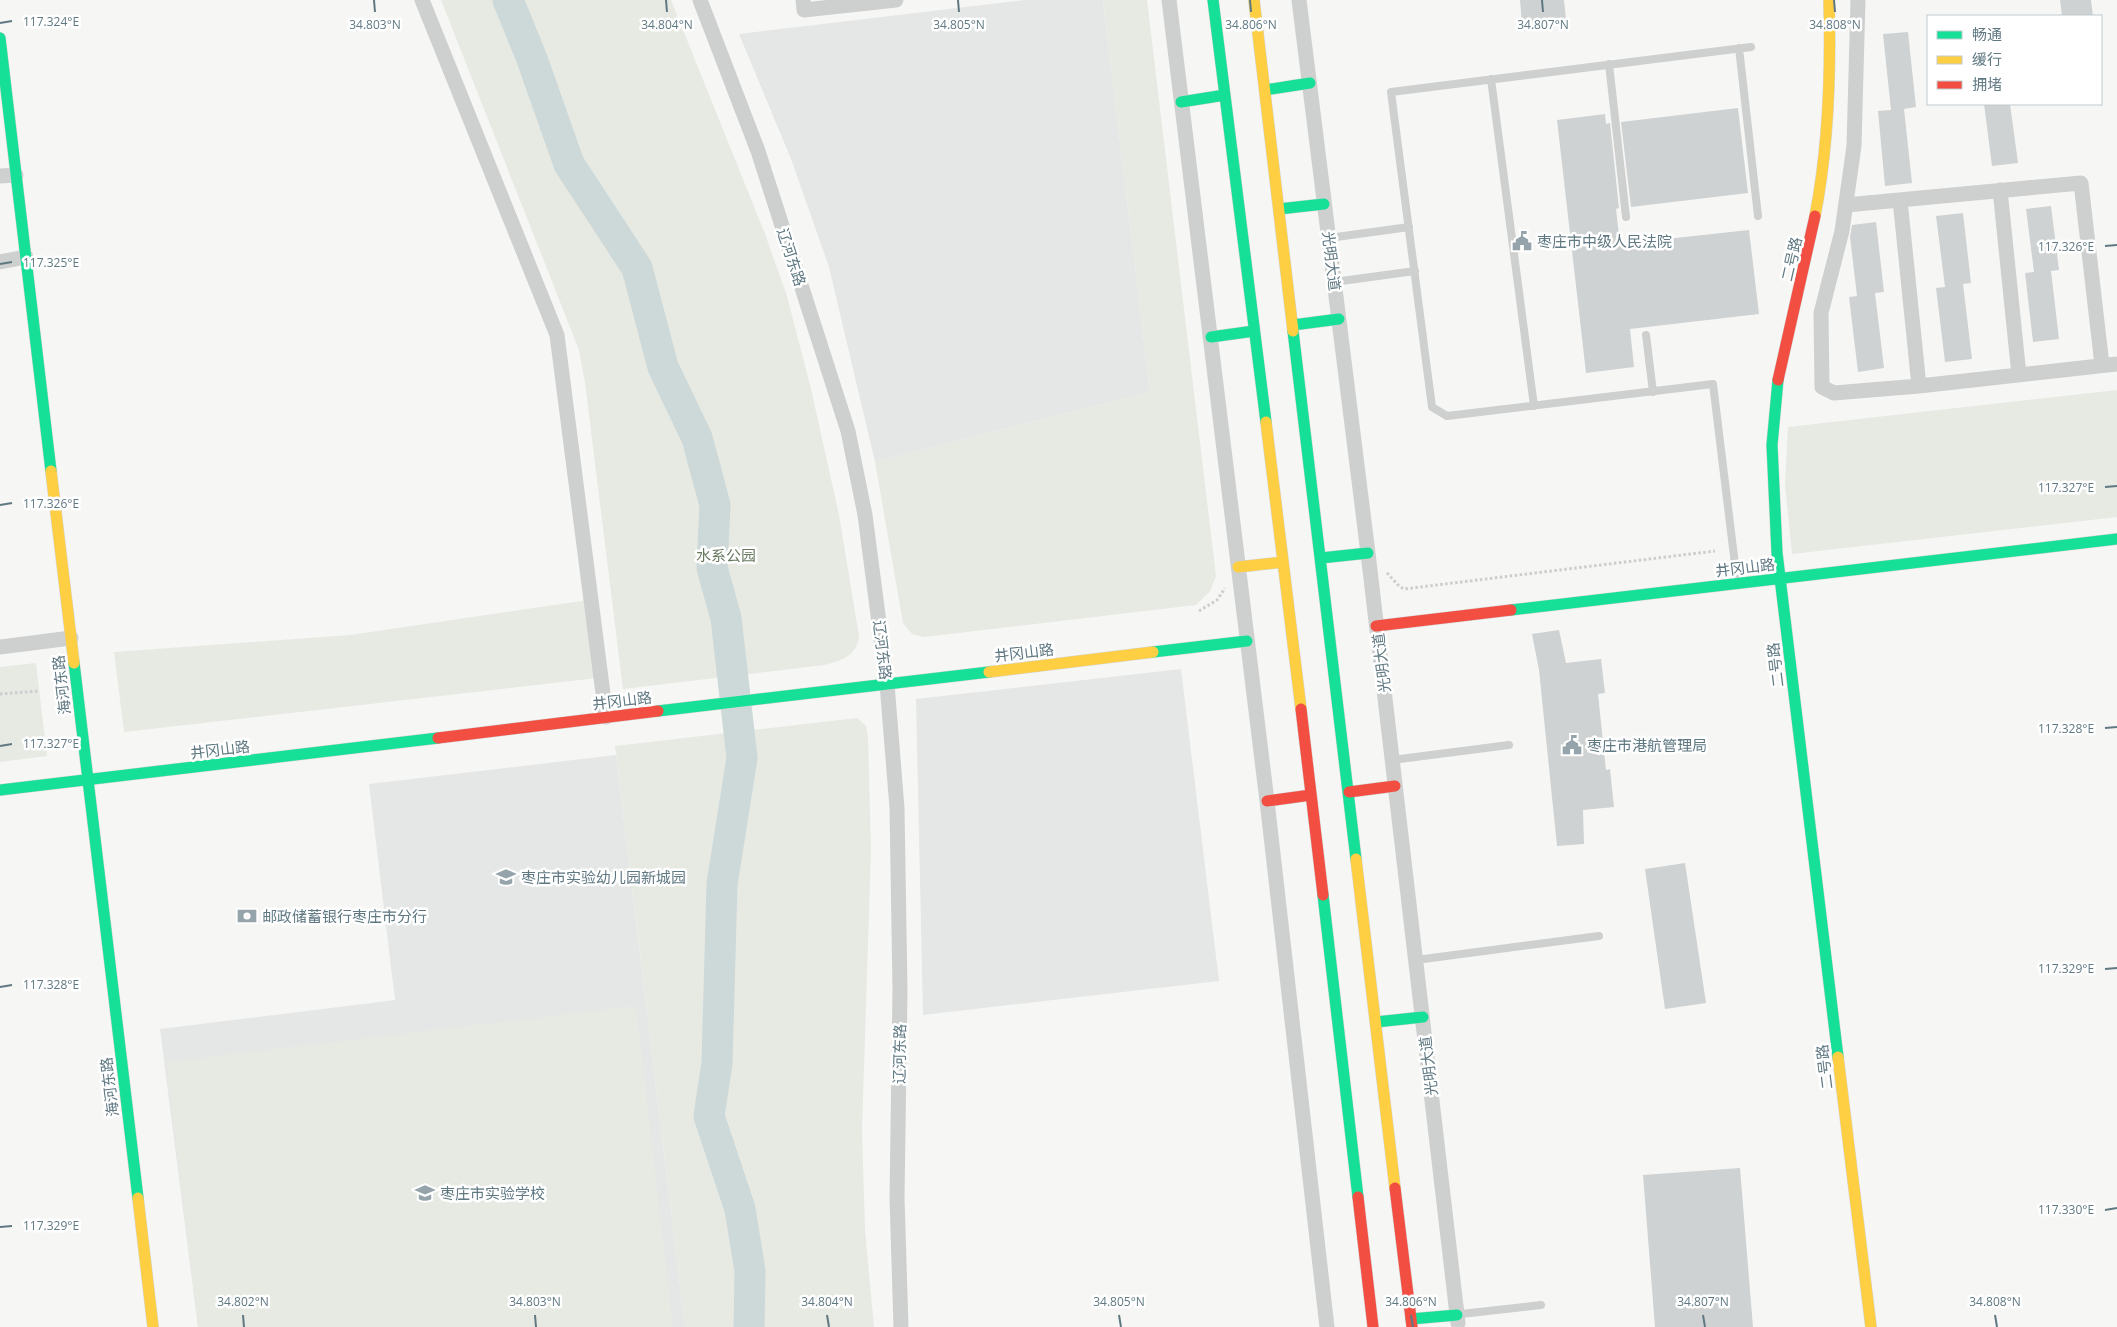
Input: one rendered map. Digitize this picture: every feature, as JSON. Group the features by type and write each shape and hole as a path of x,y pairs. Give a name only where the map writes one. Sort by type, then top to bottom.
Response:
{"street":[{"path":"422,0 557,335 606,718"},
{"name":"辽河东路","path":"700,0 758,152 848,431 865,515 888,684 897,808 900,990 897,1198 901,1327"},
{"path":"803,0 804,10 896,0"},
{"path":"1169,0 1267,801 1327,1327"},
{"path":"1213,0 1283,562 1373,1327"},
{"path":"1254,0 1322,558 1411,1323 1458,1321"},
{"name":"光明大道","path":"1299,0 1368,553 1458,1321"},
{"name":"二号路","path":"1829,0 1831,58 1827,130 1817,207 1803,274 1784,347 1774,409 1772,487 1780,578 1871,1327"},
{"path":"1858,0 1854,146 1842,231 1821,313 1822,386 1834,394 2117,364"},
{"name":"海河东路","path":"0,38 153,1327"},
{"path":"1265,90 1310,84"},
{"path":"1181,102 1225,95"},
{"path":"0,176 16,175"},
{"path":"1846,205 2081,183 2102,366"},
{"path":"2000,190 2019,375"},
{"path":"1900,200 1919,386"},
{"path":"1279,209 1324,204"},
{"path":"0,262 26,258"},
{"path":"1293,325 1339,319"},
{"path":"1210,337 1254,331"},
{"name":"井冈山路","path":"1376,626 2117,539"},
{"path":"1322,558 1368,553"},
{"path":"1238,567 1283,562"},
{"path":"0,647 71,638"},
{"name":"井冈山路","path":"0,790 1247,641"},
{"path":"1349,792 1395,786"},
{"path":"1267,801 1311,796"},
{"path":"1376,1022 1422,1017"}],"lane":[{"path":"1737,584 1713,384 1448,416 1432,407 1391,92 1751,47"},
{"path":"1739,48 1758,216"},
{"path":"1609,64 1626,217"},
{"path":"1491,79 1534,406"},
{"path":"1329,238 1409,227"},
{"path":"1334,282 1414,271"},
{"path":"1646,335 1653,392"},
{"path":"1392,760 1509,745"},
{"path":"1416,960 1599,936"},
{"path":"1458,1321 1541,1306"}],"path":[{"path":"1387,575 1404,589 1715,550"},
{"path":"1200,611 1217,600 1226,585"},
{"path":"0,694 39,691"}],"shaded area":[{"path":"1025,0 1103,0 1150,392 875,462 829,267 791,159 739,34"},
{"path":"1181,669 1219,981 923,1015 916,699"},
{"name":"枣庄市实验学校","path":"616,755 685,1327 198,1327 160,1029 395,1000 369,784"}],"green space":[{"name":"水系公园","path":"441,0 671,0 765,234 787,296 811,389 839,515 859,636 858,643 852,653 836,662 824,665 623,689 585,383 579,350"},
{"path":"1103,0 1147,0 1216,576 1210,591 1196,605 924,637 912,634 903,623 875,462 1150,392"},
{"path":"2117,390 2117,517 1792,554 1785,485 1788,427"},
{"path":"588,600 597,678 124,732 114,652 350,635"},
{"path":"36,663 47,756 0,762 0,667"},
{"path":"857,718 866,726 868,737 871,850 862,1130 865,1230 874,1327 685,1327 615,746"},
{"name":"枣庄市实验学校","path":"636,1006 673,1327 198,1327 166,1062"}],"building":[{"path":"1520,0 1564,0 1566,19 1522,24"},
{"path":"2060,0 2091,0 2093,15 2062,15"},
{"path":"1908,32 1916,107 1904,109 1912,183 1885,186 1878,111 1891,110 1883,34"},
{"path":"1984,105 2010,105 2018,163 1992,166"},
{"path":"1738,108 1748,193 1631,207 1621,122"},
{"path":"1605,114 1606,124 1610,123 1619,208 1616,209 1620,244 1749,230 1759,314 1630,329 1634,367 1586,373 1557,120"},
{"path":"2051,206 2059,270 2051,271 2059,339 2033,342 2025,273 2034,272 2026,209"},
{"path":"1963,213 1971,283 1963,284 1972,359 1945,362 1936,288 1945,287 1936,216"},
{"path":"1876,222 1884,292 1875,293 1884,368 1858,372 1849,297 1857,296 1850,237 1852,225"},
{"path":"1559,630 1566,663 1601,659 1605,693 1598,694 1606,770 1610,769 1614,807 1583,810 1584,844 1557,846 1539,670 1532,634"},
{"path":"1685,863 1706,1003 1665,1009 1645,869"},
{"path":"1740,1168 1753,1327 1655,1327 1643,1175"}],"waterway":[{"path":"508,0 532,59 569,164 637,268 663,367 697,438 715,505 712,568 726,618 742,758 722,884 717,1063 709,1116 740,1209 750,1271 749,1327"}],"traffic: fast":[{"path":"1213,0 1266,422"},
{"path":"0,38 51,471"},
{"path":"1265,90 1310,83"},
{"path":"1181,102 1225,95"},
{"path":"1279,209 1324,204"},
{"path":"1293,325 1339,319"},
{"path":"1211,337 1254,331"},
{"path":"1293,331 1356,859"},
{"path":"1778,380 1772,445 1777,553 1838,1057"},
{"path":"1511,610 2117,539"},
{"path":"1321,558 1368,553"},
{"path":"1153,652 1247,641"},
{"path":"74,663 138,1198"},
{"path":"658,711 989,672"},
{"path":"0,790 438,738"},
{"path":"1323,895 1358,1197"},
{"path":"1376,1022 1423,1017"},
{"path":"1411,1319 1457,1315"}],"traffic: slow":[{"path":"1254,0 1293,331"},
{"path":"1815,216 1820,189 1828,108 1829,0"},
{"path":"1266,422 1301,709"},
{"path":"51,471 74,663"},
{"path":"1238,567 1283,562"},
{"path":"989,672 1153,652"},
{"path":"1356,859 1395,1188"},
{"path":"1838,1057 1871,1327"},
{"path":"138,1198 153,1327"}],"traffic: jam":[{"path":"1778,380 1815,216"},
{"path":"1376,626 1511,610"},
{"path":"1301,709 1323,895"},
{"path":"438,738 658,711"},
{"path":"1349,792 1395,786"},
{"path":"1267,801 1311,795"},
{"path":"1395,1188 1412,1327"},
{"path":"1358,1197 1373,1327"}],"place":[{"name":"枣庄市中级人民法院","path":"1522,241"},
{"name":"枣庄市港航管理局","path":"1572,745"},
{"name":"枣庄市实验幼儿园新城园","path":"506,877"},
{"name":"邮政储蓄银行枣庄市分行","path":"247,916"},
{"name":"枣庄市实验学校","path":"425,1193"}]}
